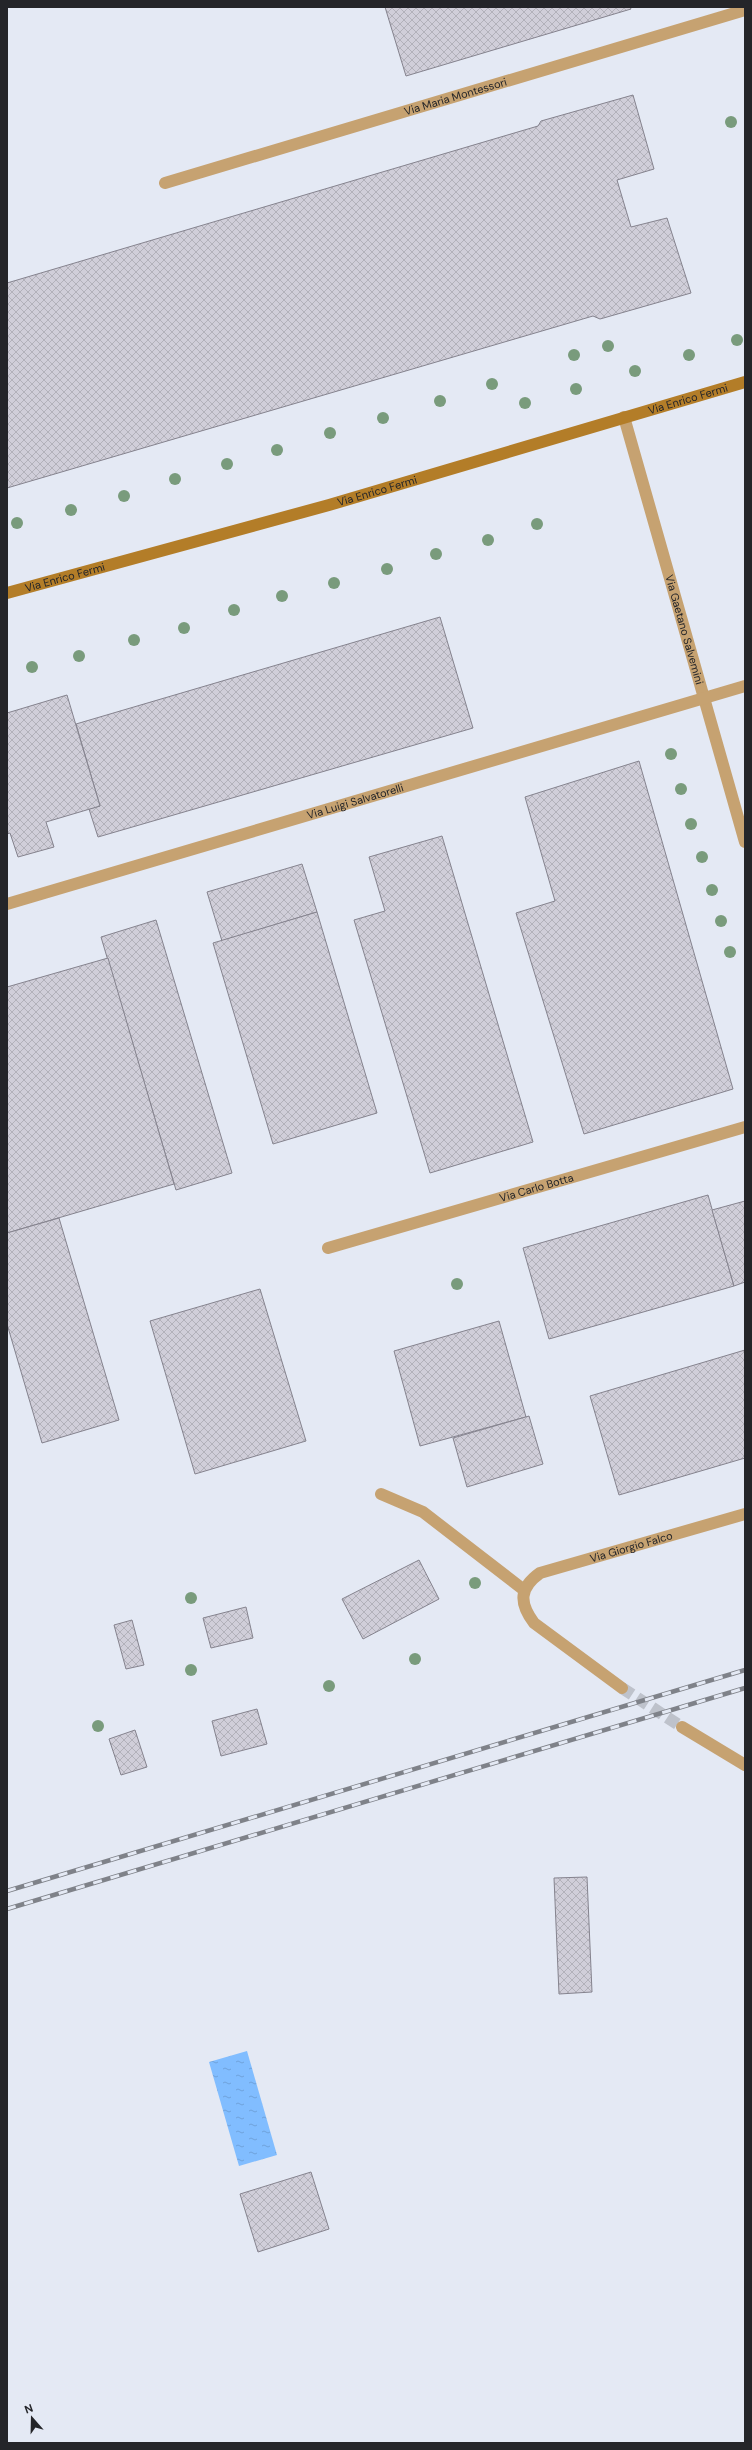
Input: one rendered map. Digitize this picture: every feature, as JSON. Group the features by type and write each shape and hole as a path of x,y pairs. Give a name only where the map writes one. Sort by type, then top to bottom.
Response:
{"street":[{"name":"Via Maria Montessori","path":"165,183 745,10"},
{"name":"Via Enrico Fermi","path":"7,594 329,505 745,382"},
{"name":"Via Gaetano Salvemini","path":"624,417 745,842"},
{"name":"Via Luigi Salvatorelli","path":"7,904 745,686"},
{"name":"Via Carlo Botta","path":"328,1248 745,1127"},
{"path":"381,1494 423,1512 524,1590 524,1602 527,1613 534,1622 622,1688"},
{"name":"Via Giorgio Falco","path":"524,1590 530,1580 540,1573 745,1514"},
{"path":"682,1727 745,1765"}],"water":[{"path":"247,2051 277,2155 239,2166 209,2062"}],"building":[{"path":"385,7 630,7 631,9 406,76"},
{"path":"633,95 654,169 617,180 631,227 667,218 691,293 600,319 593,316 7,488 7,283 538,126 541,121"},
{"path":"440,617 473,728 98,837 89,809 100,806 76,724"},
{"path":"67,695 100,806 46,822 54,847 18,857 10,833 7,834 7,713"},
{"path":"639,761 733,1089 584,1134 516,913 555,901 525,797"},
{"path":"442,836 533,1142 430,1173 354,920 385,911 369,857"},
{"path":"302,864 317,912 222,941 207,892"},
{"path":"317,912 377,1113 273,1144 213,943"},
{"path":"156,920 232,1173 176,1190 101,937"},
{"path":"108,958 174,1184 7,1233 7,987"},
{"path":"708,1195 734,1286 549,1339 523,1248"},
{"path":"745,1201 745,1282 734,1286 712,1210"},
{"path":"59,1218 119,1420 42,1443 7,1324 7,1233"},
{"path":"260,1289 306,1441 195,1474 150,1321"},
{"path":"499,1321 526,1417 420,1446 394,1351"},
{"path":"745,1350 745,1458 619,1495 590,1396"},
{"path":"529,1416 543,1464 467,1487 453,1438"},
{"path":"419,1560 439,1599 363,1639 342,1599"},
{"path":"246,1607 253,1638 211,1648 203,1618"},
{"path":"132,1620 144,1665 126,1669 114,1625"},
{"path":"257,1709 267,1744 221,1756 212,1721"},
{"path":"135,1730 147,1767 121,1775 109,1739"},
{"path":"587,1877 592,1992 559,1994 554,1878"},
{"path":"311,2172 329,2229 258,2252 240,2194"}],"tunnel":[{"path":"622,1688 682,1727"}],"railway":[{"path":"7,1891 745,1670"},
{"path":"7,1909 745,1688"}]}
